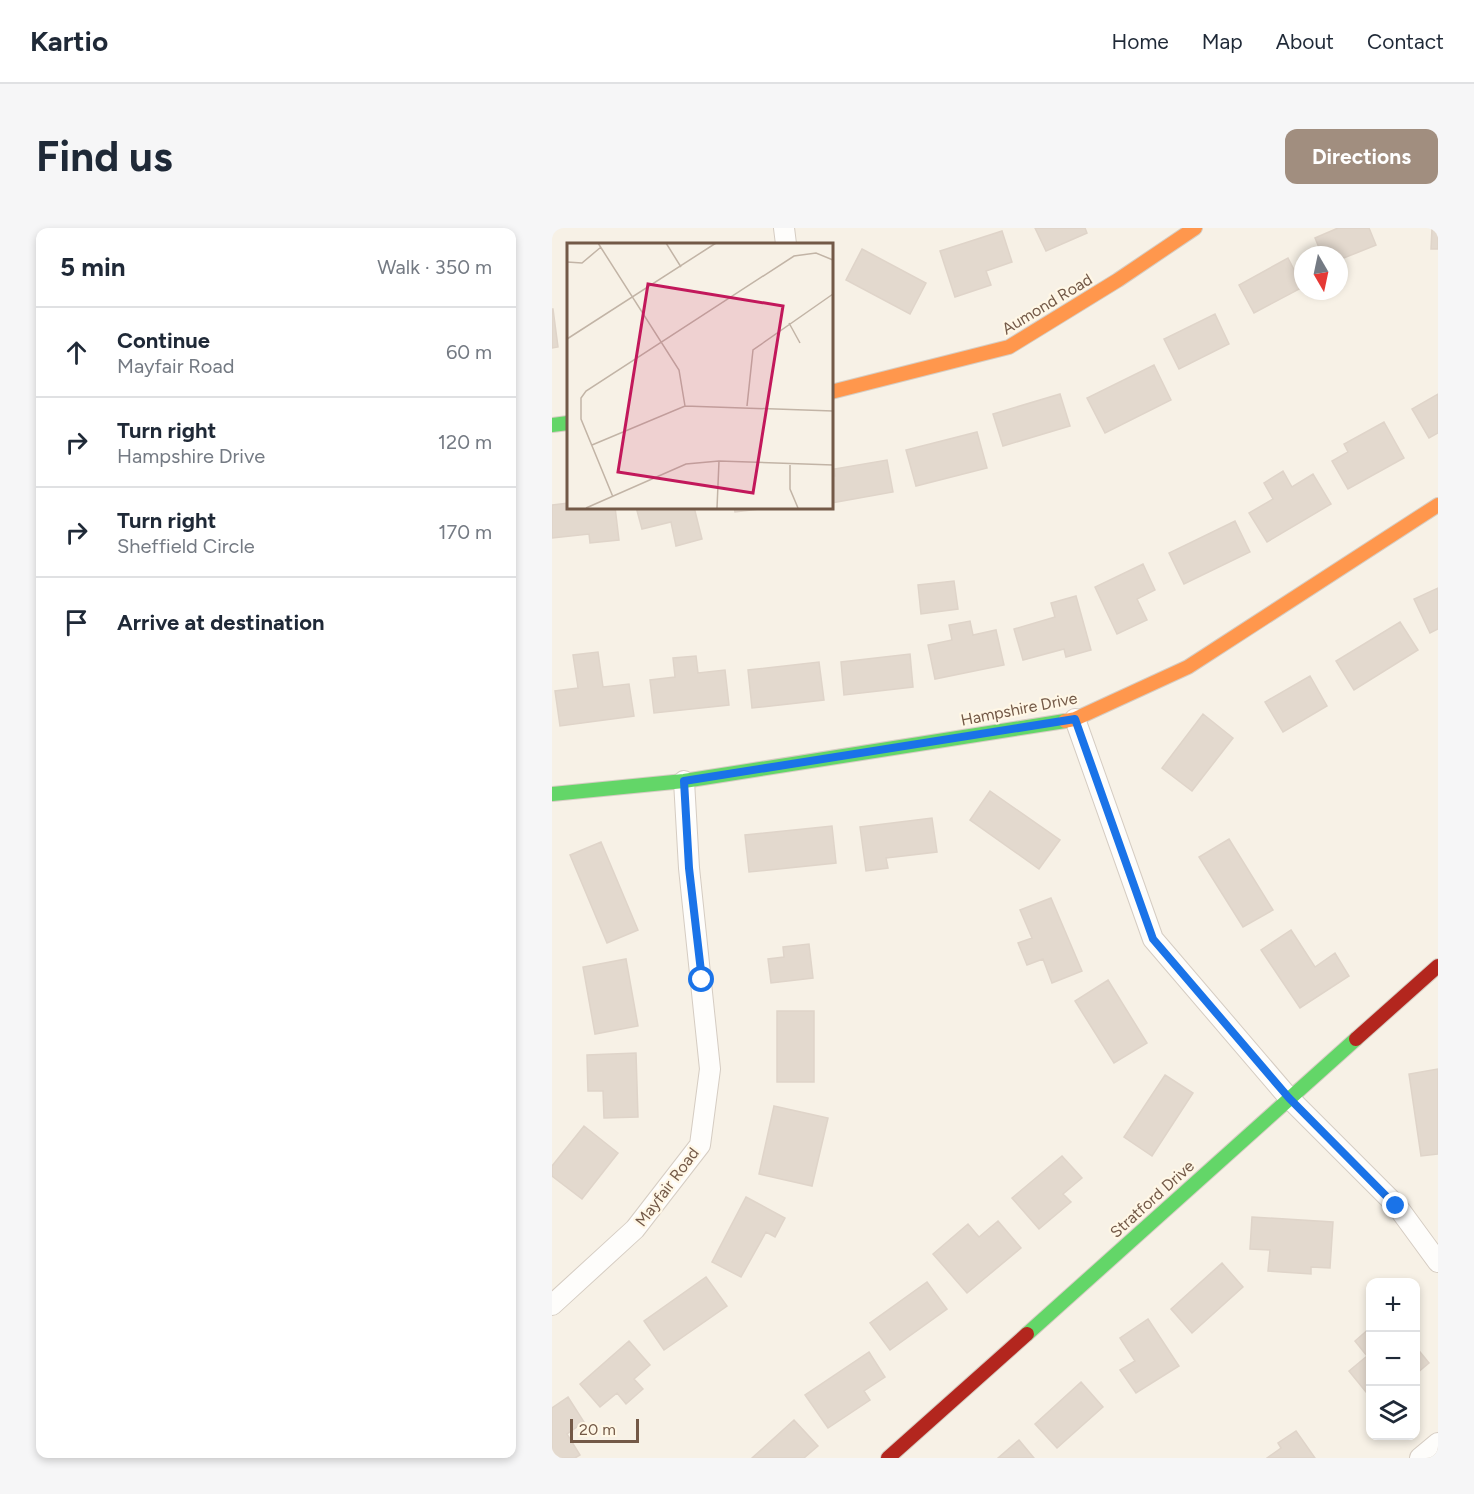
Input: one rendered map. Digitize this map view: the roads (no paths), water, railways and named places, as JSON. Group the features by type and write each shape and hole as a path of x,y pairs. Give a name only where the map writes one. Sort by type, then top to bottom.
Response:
{"street":[{"path":"784,228 786,243"},
{"name":"Aumond Road","path":"832,392 1009,347 1118,280 1195,228"},
{"path":"552,425 567,423"},
{"name":"Hampshire Drive","path":"552,794 684,781 1075,719 1188,667 1438,505"},
{"path":"1075,719 1153,939 1289,1098 1396,1206 1438,1262"},
{"name":"Mayfair Road","path":"552,1305 635,1229 700,1145 710,1069 689,868 684,781"},
{"name":"Stratford Drive","path":"888,1458 1438,966"},
{"path":"1420,1458 1438,1443"}]}
